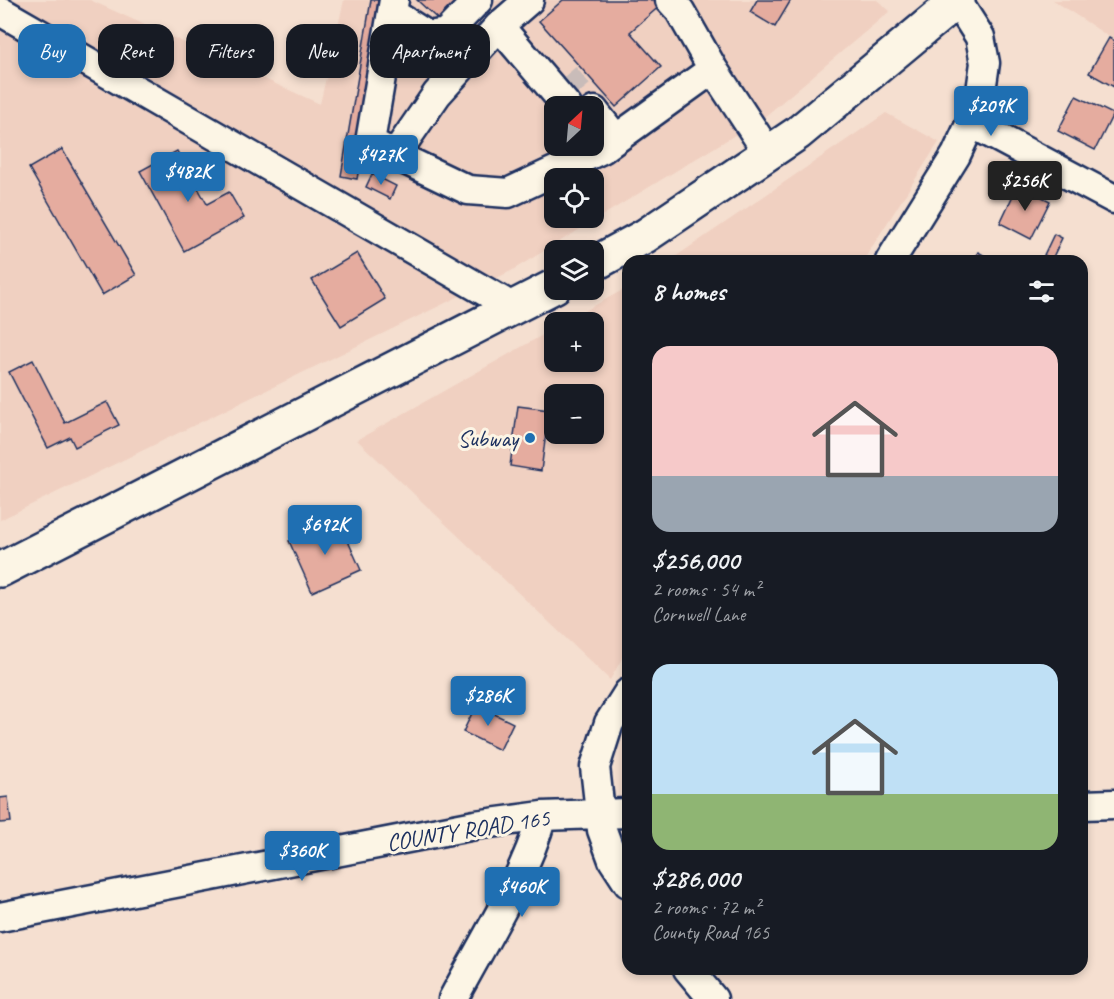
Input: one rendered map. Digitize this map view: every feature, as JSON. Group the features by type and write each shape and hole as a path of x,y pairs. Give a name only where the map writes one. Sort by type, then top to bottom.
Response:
{"main road":[{"path":"604,259 645,236 798,133 957,1"},
{"path":"0,570 544,292"}],"street":[{"path":"478,0 446,33 428,36 393,7 370,142 468,190 508,193 578,156"},
{"path":"395,155 438,94 499,26 529,0"},
{"path":"670,0 680,11 713,69 768,153"},
{"path":"894,255 956,155 979,105 985,63 980,37 957,1"},
{"path":"0,11 514,308"},
{"path":"499,26 520,49 575,96"},
{"path":"604,142 713,69"},
{"path":"971,123 1114,199"},
{"path":"622,702 609,723 595,767 602,830 613,860 622,874"},
{"path":"1088,805 1114,804"},
{"name":"COUNTY ROAD 165","path":"0,917 475,825 542,816 622,813"},
{"path":"453,999 520,872 542,816"},
{"path":"693,975 713,999"}],"shaded area":[{"path":"0,0 90,0 143,24 98,24 98,78 174,78 174,38 186,43 186,78 262,78 320,104 326,78 358,78 358,24 338,24 344,0 877,0 890,11 763,118 604,215 604,168 544,168 544,228 582,228 562,240 544,240 544,251 511,271 0,520"},
{"path":"1053,0 1114,0 1114,40"},
{"path":"886,113 939,142 867,255 678,255"},
{"path":"622,290 622,659 610,680 357,440 544,334 544,372 604,372 604,312 583,312"}],"building":[{"path":"371,0 388,0 384,24 370,24 370,78 374,78 357,179 341,176"},
{"path":"417,0 470,0 447,24 443,24"},
{"path":"563,0 658,0 662,4 630,32 661,67 616,107 539,21"},
{"path":"757,0 791,0 775,27 750,12"},
{"path":"1109,38 1114,41 1114,87 1089,73"},
{"path":"1076,96 1113,114 1095,150 1058,131"},
{"path":"62,149 136,275 102,295 29,168"},
{"path":"177,151 207,204 229,192 244,218 184,251 140,171"},
{"path":"372,174 396,186 390,199 366,187"},
{"path":"1018,185 1050,201 1031,239 1000,223"},
{"path":"1054,234 1062,238 1054,255 1044,255"},
{"path":"357,253 385,299 341,326 312,280"},
{"path":"33,360 65,423 107,402 119,425 75,447 70,437 48,448 9,372"},
{"name":"Subway","path":"518,406 544,409 545,444 541,471 510,466"},
{"path":"338,519 361,570 312,592 289,541"},
{"path":"476,705 513,723 500,750 463,732"},
{"path":"8,797 11,822 0,823 0,798"}],"tunnel":[{"path":"565,76 579,93"}],"place":[{"name":"Subway","path":"530,438"}]}
